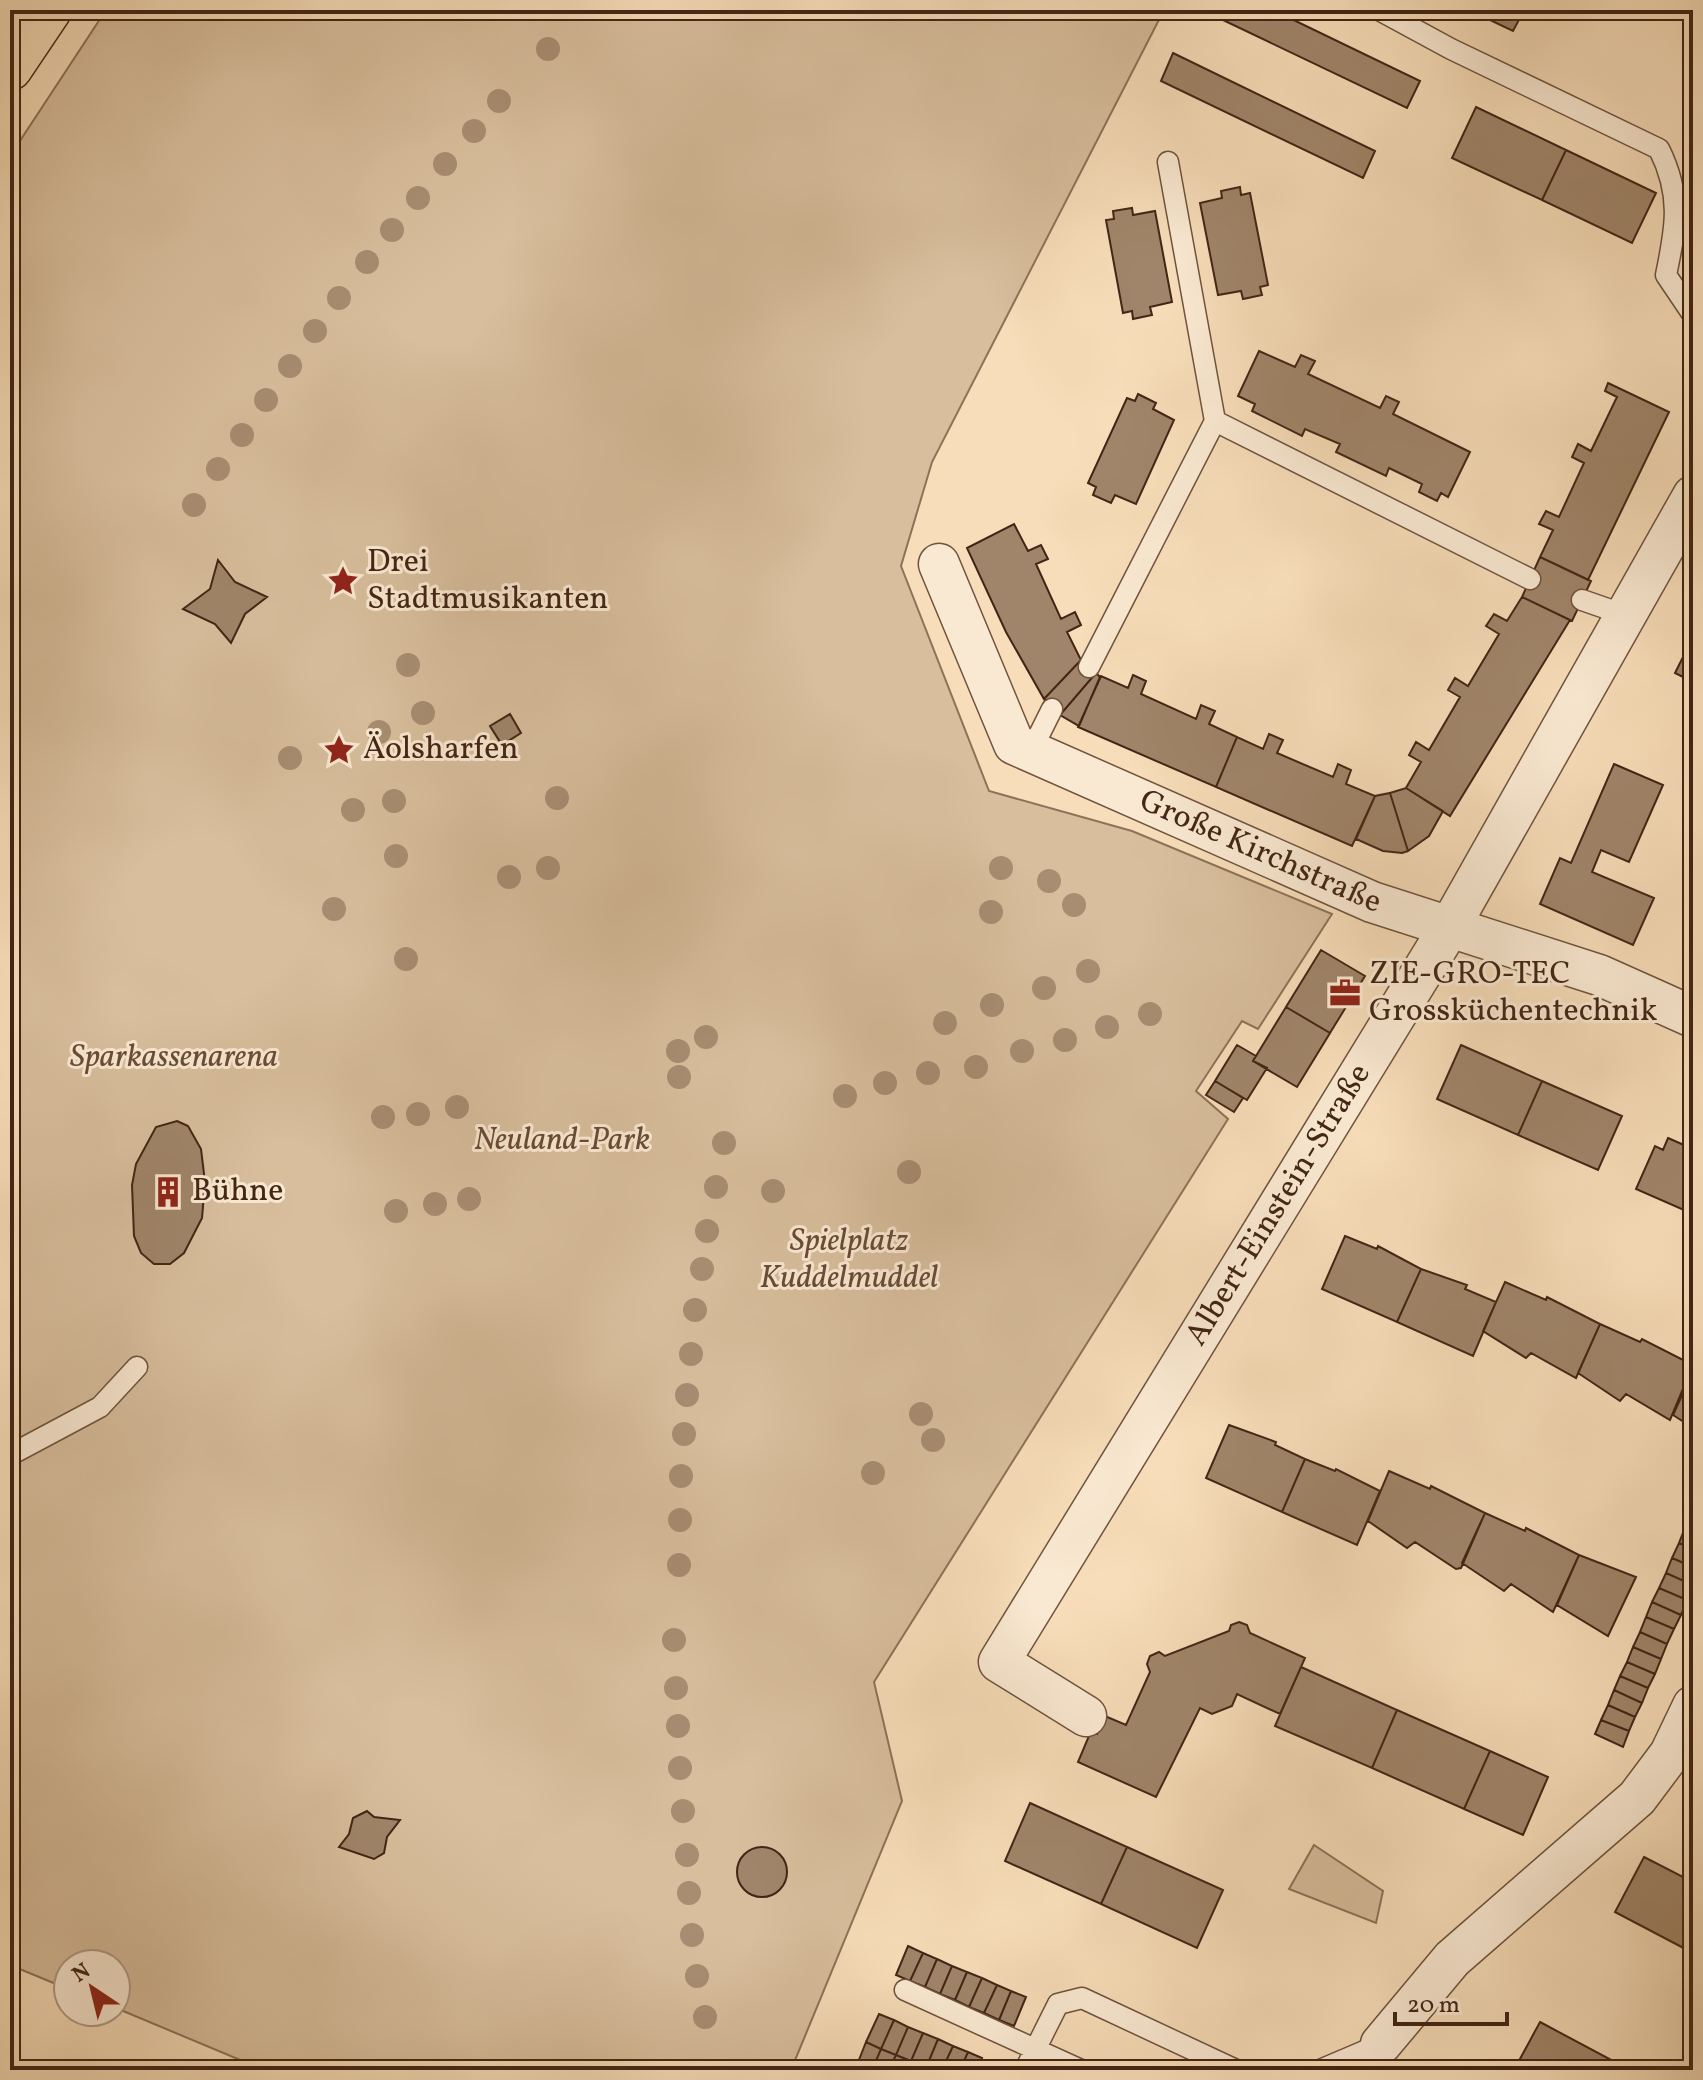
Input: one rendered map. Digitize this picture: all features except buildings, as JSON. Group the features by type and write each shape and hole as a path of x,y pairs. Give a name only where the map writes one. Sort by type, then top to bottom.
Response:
{"main road":[{"path":"10,68 49,10"}],"street":[{"name":"Albert-Einstein-Straße","path":"1086,1716 999,1662 1449,928 1628,616 1693,496"},
{"name":"Große Kirchstraße","path":"939,564 1014,744 1372,902 1599,975 1693,1017"},
{"path":"1381,2044 1452,1959 1637,1798 1670,1754 1693,1706"}],"lane":[{"path":"1379,10 1451,49 1659,149 1674,177 1676,224 1666,275 1693,315"},
{"path":"1089,667 1215,421 1168,162"},
{"path":"1215,421 1530,579"},
{"path":"1582,600 1628,616"},
{"path":"1031,751 1052,709"},
{"path":"10,1455 100,1407 137,1367"},
{"path":"905,1990 1081,2070"},
{"path":"1025,2070 1058,2004 1082,1998 1236,2070"},
{"path":"1320,2070 1381,2044"}],"green space":[{"name":"Neuland-Park","path":"106,10 1164,10 932,462 901,566 989,791 1132,831 1332,914 1258,1029 1242,1021 1196,1091 1228,1119 874,1682 902,1801 791,2070 264,2070 132,2015 132,1948 52,1948 52,1982 10,1965 10,156"},
{"path":"1314,1845 1383,1891 1376,1923 1289,1889"}],"place":[{"name":"Drei Stadtmusikanten","path":"343,581"},
{"name":"Äolsharfen","path":"339,750"},
{"name":"ZIE-GRO-TEC Grossküchentechnik","path":"1345,993"},
{"name":"Bühne","path":"168,1192"}],"park label":[{"name":"Sparkassenarena","path":"174,1058"},
{"name":"Spielplatz Kuddelmuddel","path":"849,1260"}]}
